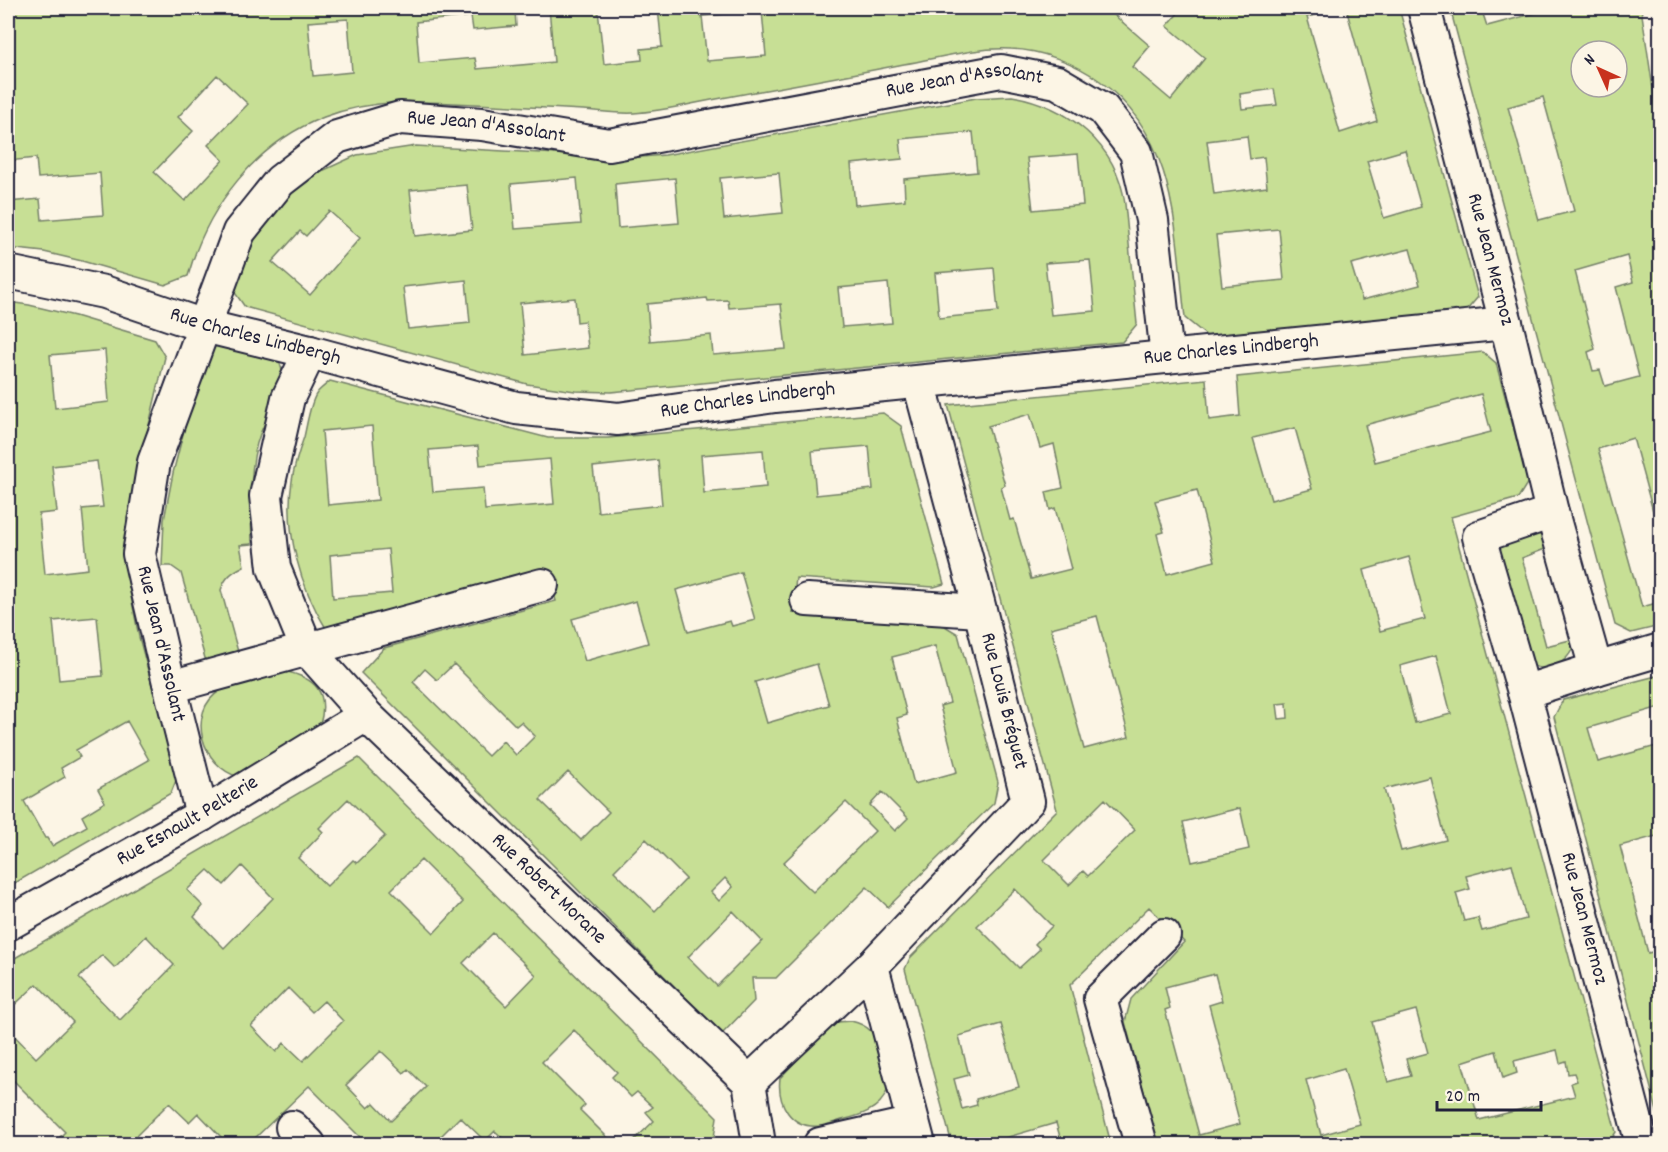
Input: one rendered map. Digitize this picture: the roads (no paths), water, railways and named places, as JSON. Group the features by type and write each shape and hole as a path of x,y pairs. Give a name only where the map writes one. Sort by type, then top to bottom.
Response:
{"street":[{"name":"Rue Jean Mermoz","path":"1424,8 1506,323 1552,512 1596,669"},
{"name":"Rue Jean d'Assolant","path":"202,815 139,554 154,462 239,232 280,181 337,137 400,118 482,124 609,146 1001,71 1057,82 1103,109 1136,152 1152,220 1167,357"},
{"name":"Rue Charles Lindbergh","path":"8,272 104,292 204,326 516,408 618,419 775,396 1506,323"},
{"name":"Rue Robert Morane","path":"310,352 288,398 266,496 274,568 307,649 366,715 749,1082"},
{"name":"Rue Louis Bréguet","path":"749,1082 872,966 1028,801 919,382"},
{"name":"Rue Jean Mermoz","path":"1552,512 1479,537 1524,692 1641,1144"},
{"path":"170,687 542,585"},
{"path":"807,600 980,611"},
{"path":"1524,692 1660,650"},
{"name":"Rue Esnault Pelterie","path":"8,924 202,815 366,715"},
{"path":"1141,1144 1100,999 1164,935"},
{"path":"820,1144 916,1134 872,966"},
{"path":"749,1082 759,1144"}]}
